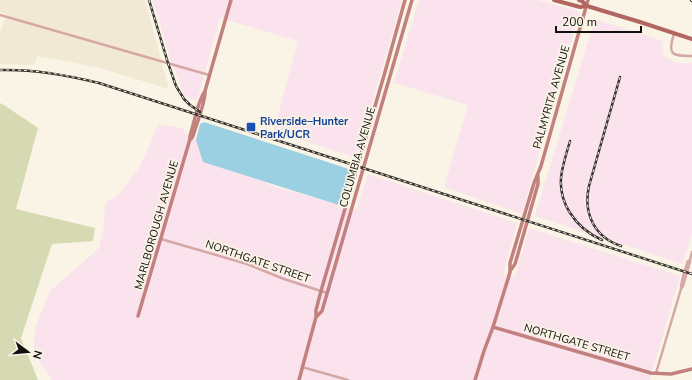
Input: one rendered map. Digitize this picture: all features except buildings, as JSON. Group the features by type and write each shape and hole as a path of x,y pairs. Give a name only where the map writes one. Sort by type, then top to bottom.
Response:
{"main road":[{"path":"554,0 580,8 587,6"},
{"path":"579,0 587,6 692,40"}],"street":[{"name":"MARLBOROUGH AVENUE","path":"138,316 202,94 205,91 231,0"},
{"name":"COLUMBIA AVENUE","path":"298,380 316,317 316,310 321,291 405,0"},
{"name":"COLUMBIA AVENUE","path":"316,317 322,311 412,0"},
{"name":"PALMYRITA AVENUE","path":"475,380 510,272 510,263 534,182 538,175 588,0"},
{"path":"0,15 209,75"},
{"path":"396,32 403,34"},
{"path":"674,34 670,46 673,53 678,56 692,56"},
{"path":"392,48 398,49"},
{"path":"372,117 378,119"},
{"name":"NORTHGATE STREET","path":"161,239 247,264 284,279 327,293"},
{"path":"336,242 341,243"},
{"path":"656,373 688,261 690,260 692,252"},
{"name":"NORTHGATE STREET","path":"493,327 644,371 671,374 692,369"},
{"path":"302,367 348,380"}],"shaded area":[{"path":"0,0 145,0 169,89 99,68 37,56 34,65 0,64 0,35 6,14 0,12"},
{"path":"152,0 402,0 356,158 275,131 274,129 298,41 220,18 197,101 186,97 184,94 170,58"},
{"path":"419,0 538,0 577,11 579,14 522,214 444,187 468,105 394,83"},
{"path":"595,19 661,40 664,56 674,62 692,63 692,234 683,264 535,216"},
{"path":"158,124 182,128 187,134 196,140 203,162 267,181 267,184 356,210 368,174 517,223 503,275 515,277 529,228 680,276 650,380 52,380 33,352 36,325 50,291 99,248 104,226 105,204 109,200 116,197 138,170"}],"green space":[{"path":"0,103 38,128 16,209 95,228 93,241 52,244 21,338 38,380 0,380"}],"water":[{"path":"204,122 352,170 342,206 203,162 196,140 200,124"}],"railway":[{"path":"149,0 176,86 184,99 200,112"},
{"path":"0,70 25,70 50,73 99,83 692,274"},
{"path":"620,77 589,186 588,206 589,214 597,230 604,237 621,246"},
{"path":"570,141 562,171 561,182 565,203 576,221 592,235 602,240"}],"place":[{"name":"Riverside–Hunter Park/UCR","path":"251,127"}]}
